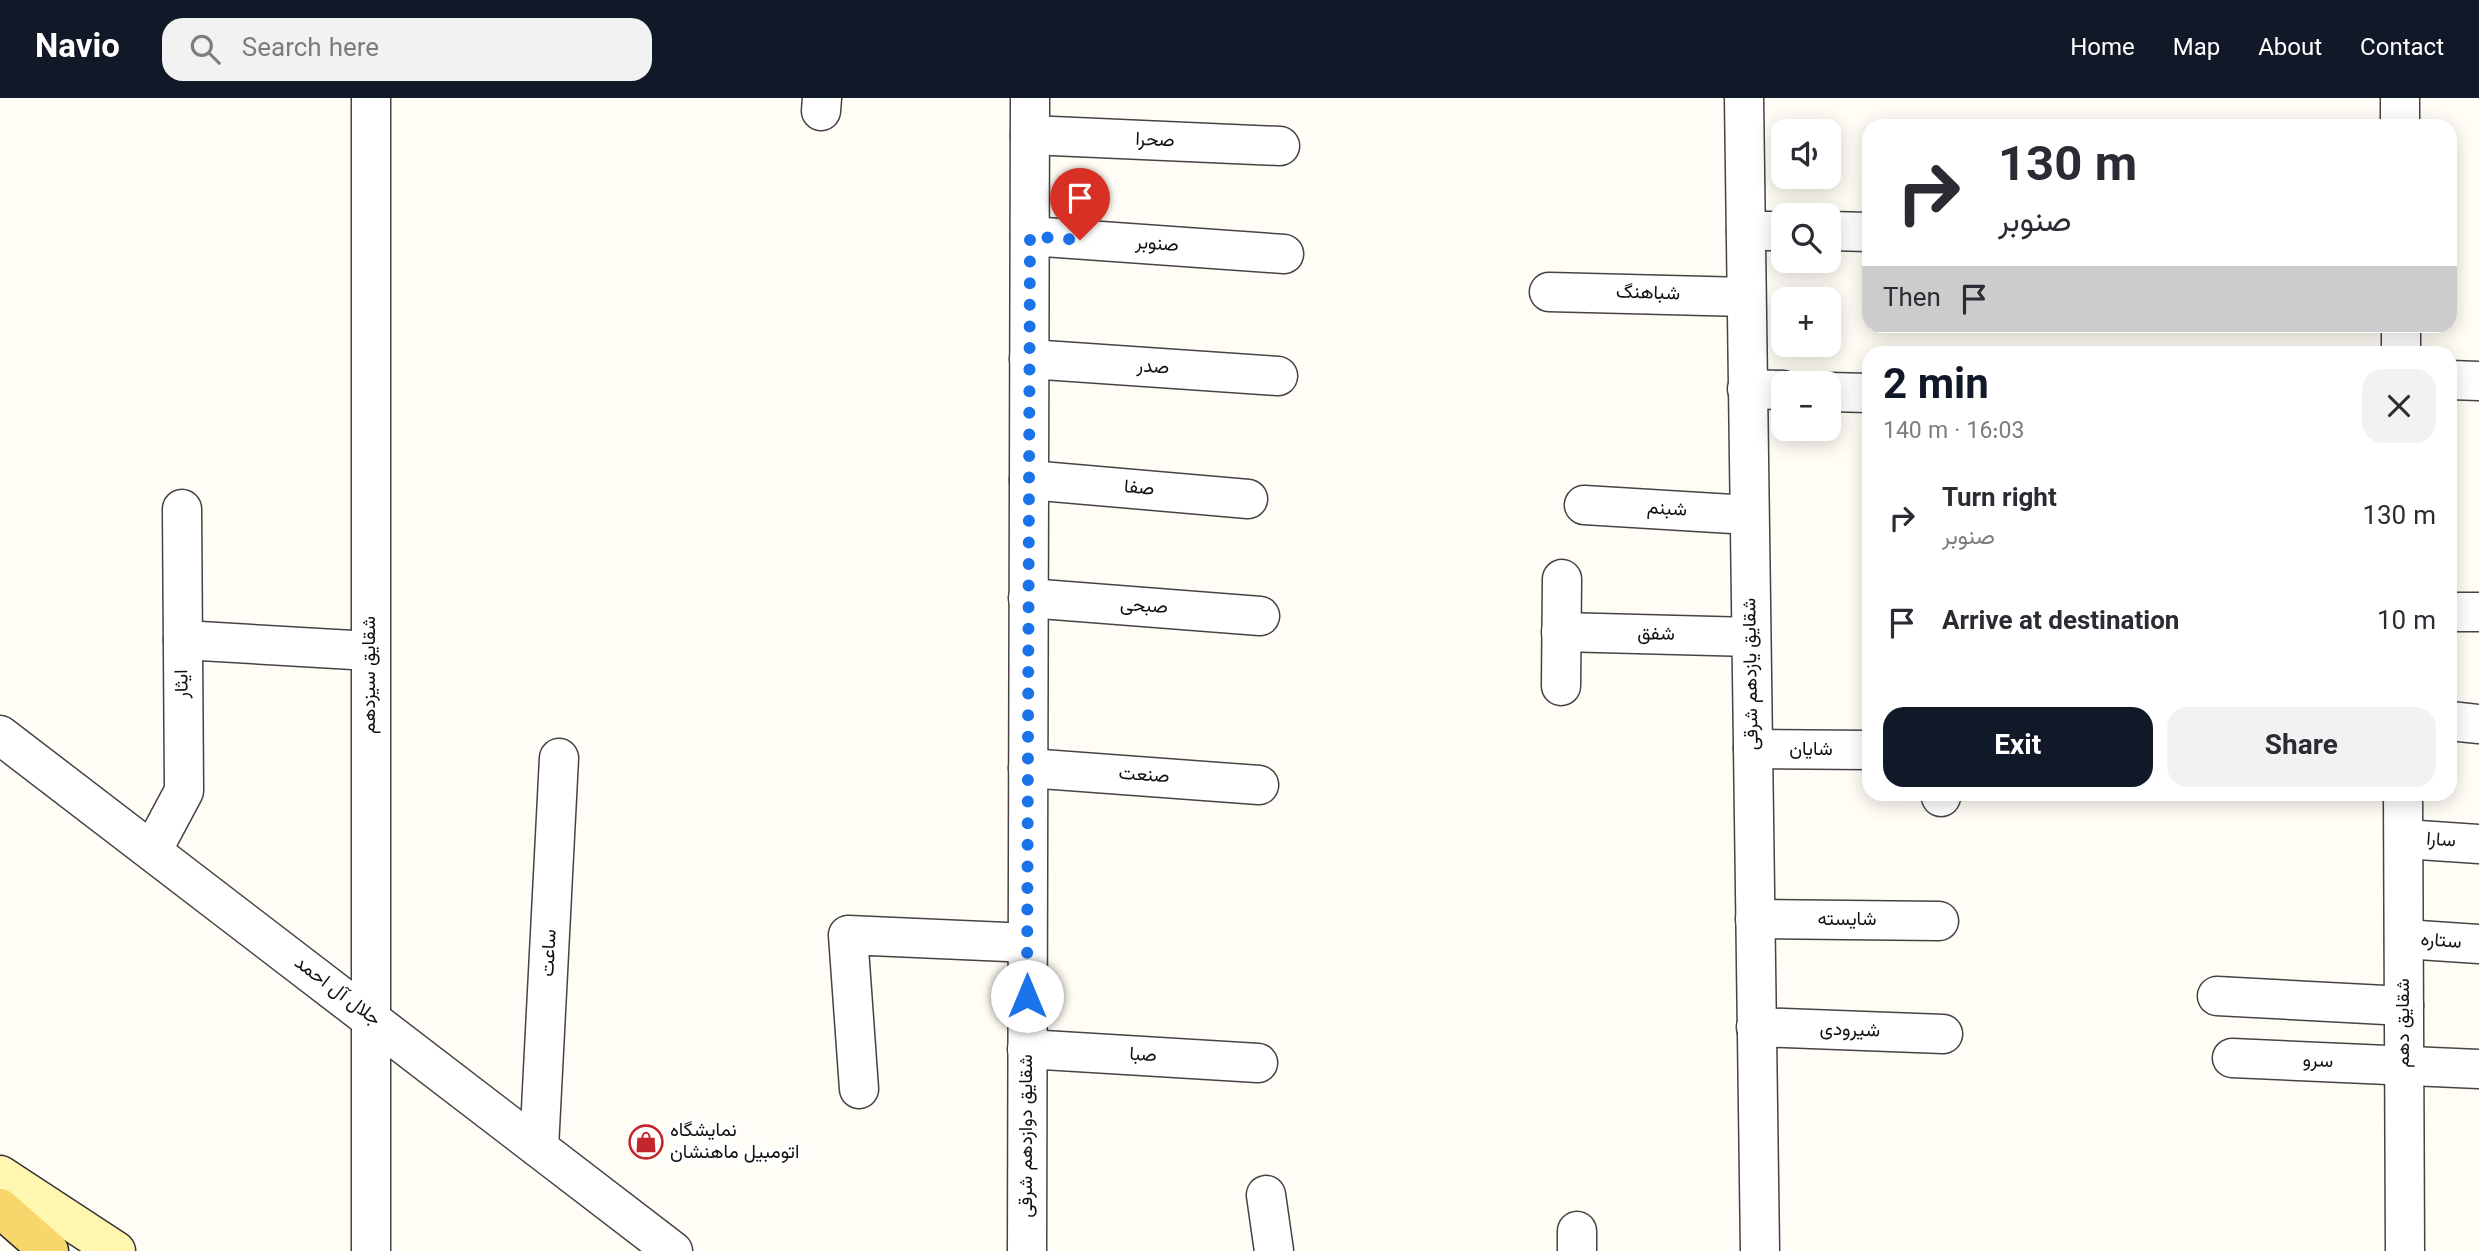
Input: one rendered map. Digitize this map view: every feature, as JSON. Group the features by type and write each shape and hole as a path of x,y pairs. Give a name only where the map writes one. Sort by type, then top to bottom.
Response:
{"main road":[{"path":"0,1175 116,1251"},
{"path":"0,1208 49,1251"}],"street":[{"name":"شقایق سیزدهم","path":"371,98 371,1251"},
{"name":"شقایق دوازدهم شرقی","path":"1027,1251 1030,98"},
{"name":"شقایق یازدهم شرقی","path":"1744,98 1746,298 1765,390 1749,516 1760,1251"},
{"path":"2400,98 2400,119"},
{"name":"صحرا","path":"1030,135 1280,146"},
{"path":"1746,231 1771,231"},
{"path":"1841,232 1862,232"},
{"name":"صنوبر","path":"1030,236 1284,254"},
{"name":"شباهنگ","path":"1549,292 1746,298"},
{"name":"صدر","path":"1029,359 1278,376"},
{"path":"2457,380 2479,381"},
{"path":"1841,392 1862,393"},
{"name":"صفا","path":"1029,480 1248,499"},
{"name":"شبنم","path":"1584,505 1749,516"},
{"name":"ایثار","path":"152,851 184,791 182,509"},
{"path":"1561,686 1562,579"},
{"name":"صبحی","path":"1028,598 1260,616"},
{"path":"2457,612 2479,612"},
{"name":"شفق","path":"1561,632 1751,637"},
{"path":"183,640 370,652"},
{"path":"2457,722 2479,724"},
{"name":"جلال آل احمد","path":"0,734 673,1251"},
{"name":"شایان","path":"1753,749 1862,750"},
{"name":"ساعت","path":"538,1148 559,758"},
{"name":"صنعت","path":"1028,768 1259,785"},
{"name":"شقایق دهم","path":"2403,801 2405,1251"},
{"name":"سارا","path":"2404,839 2479,844"},
{"name":"شایسته","path":"1755,919 1939,920"},
{"path":"859,1089 848,936 1027,943"},
{"name":"ستاره","path":"2404,939 2479,944"},
{"path":"2217,996 2404,1006"},
{"name":"شیرودی","path":"1756,1027 1943,1034"},
{"name":"صبا","path":"1027,1049 1258,1063"},
{"name":"سرو","path":"2232,1058 2479,1069"},
{"path":"1266,1195 1274,1251"}],"place":[{"name":"نمایشگاه اتومبیل ماهنشان","path":"646,1142"}],"route":[{"path":"1027,996 1030,236 1080,240"}]}
